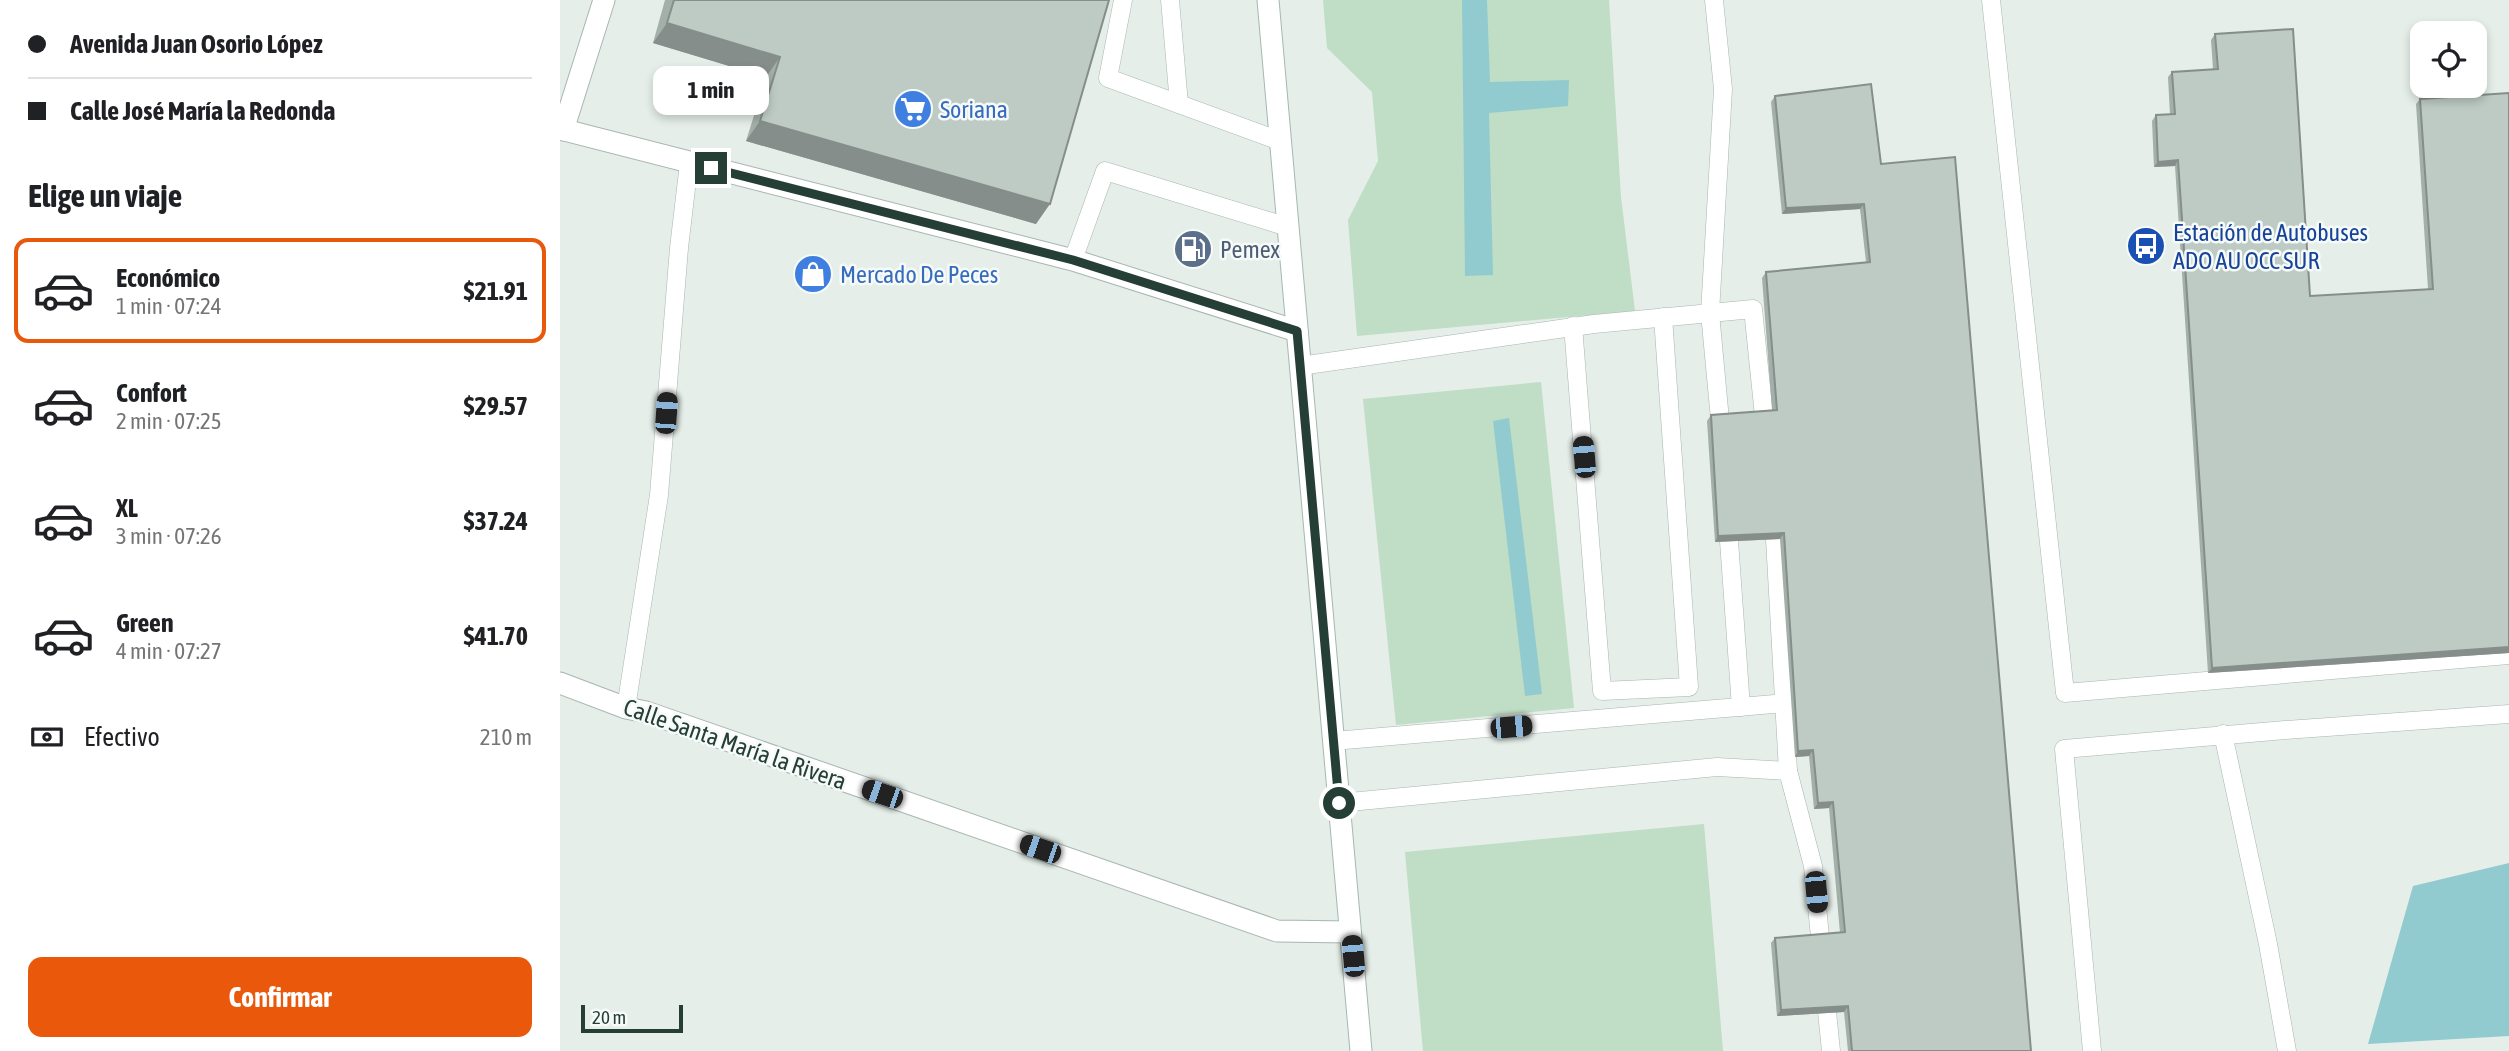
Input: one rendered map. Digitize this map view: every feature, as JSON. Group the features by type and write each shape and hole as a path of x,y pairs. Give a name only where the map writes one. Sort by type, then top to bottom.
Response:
{"street":[{"path":"604,0 561,130 1073,260 1297,331"},
{"path":"1268,0 1361,1051"},
{"name":"Calle Santa María la Rivera","path":"560,683 1277,931 1350,932"}],"lane":[{"path":"1123,0 1108,78 1280,141"},
{"path":"1170,0 1179,104"},
{"path":"1714,0 1723,89 1710,313 1720,420"},
{"path":"1991,0 2065,693 2509,655"},
{"path":"626,708 659,495 679,248 689,163"},
{"path":"1073,260 1105,172 1288,227"},
{"path":"1300,366 1573,326 1753,309 1764,416"},
{"path":"1663,317 1691,712"},
{"path":"1573,326 1602,691 1689,687"},
{"path":"1775,539 1788,771 1813,866 1831,1051"},
{"path":"1729,541 1741,707"},
{"path":"1333,741 1786,703"},
{"path":"2092,1051 2064,749 2223,734 2509,714"},
{"path":"2223,734 2268,944 2287,1051"},
{"path":"1339,803 1717,767 1788,771"}],"green space":[{"path":"1323,0 1609,0 1621,197 1635,311 1357,336 1348,220 1378,161 1372,92 1327,48"},
{"path":"1541,382 1574,708 1396,725 1363,399"},
{"path":"1704,824 1723,1051 1423,1051 1405,852"}],"water":[{"path":"1462,0 1487,0 1490,82 1569,80 1568,106 1489,113 1493,275 1465,276"},
{"path":"1509,418 1542,694 1525,696 1493,421"},
{"path":"2509,863 2509,1036 2368,1044 2413,886"}],"building":[{"name":"Soriana","path":"674,0 1109,0 1050,204 760,121 780,57 667,23"},
{"path":"2293,29 2310,296 2433,289 2420,99 2487,98 2487,94 2509,93 2509,647 2212,668 2178,160 2158,162 2156,115 2175,114 2172,72 2218,69 2215,34"},
{"path":"1871,84 1881,164 1955,157 2031,1051 1852,1051 1848,1006 1781,1010 1775,938 1845,932 1833,802 1818,803 1813,750 1798,751 1784,533 1718,536 1711,415 1777,410 1766,272 1870,262 1864,204 1786,208 1775,96"}],"place":[{"name":"Soriana","path":"913,109"},
{"name":"Estación de Autobuses ADO AU OCC SUR","path":"2146,246"},
{"name":"Pemex","path":"1193,249"},
{"name":"Mercado De Peces","path":"813,274"}],"route":[{"path":"711,168 1073,260 1297,331 1339,803"}]}
